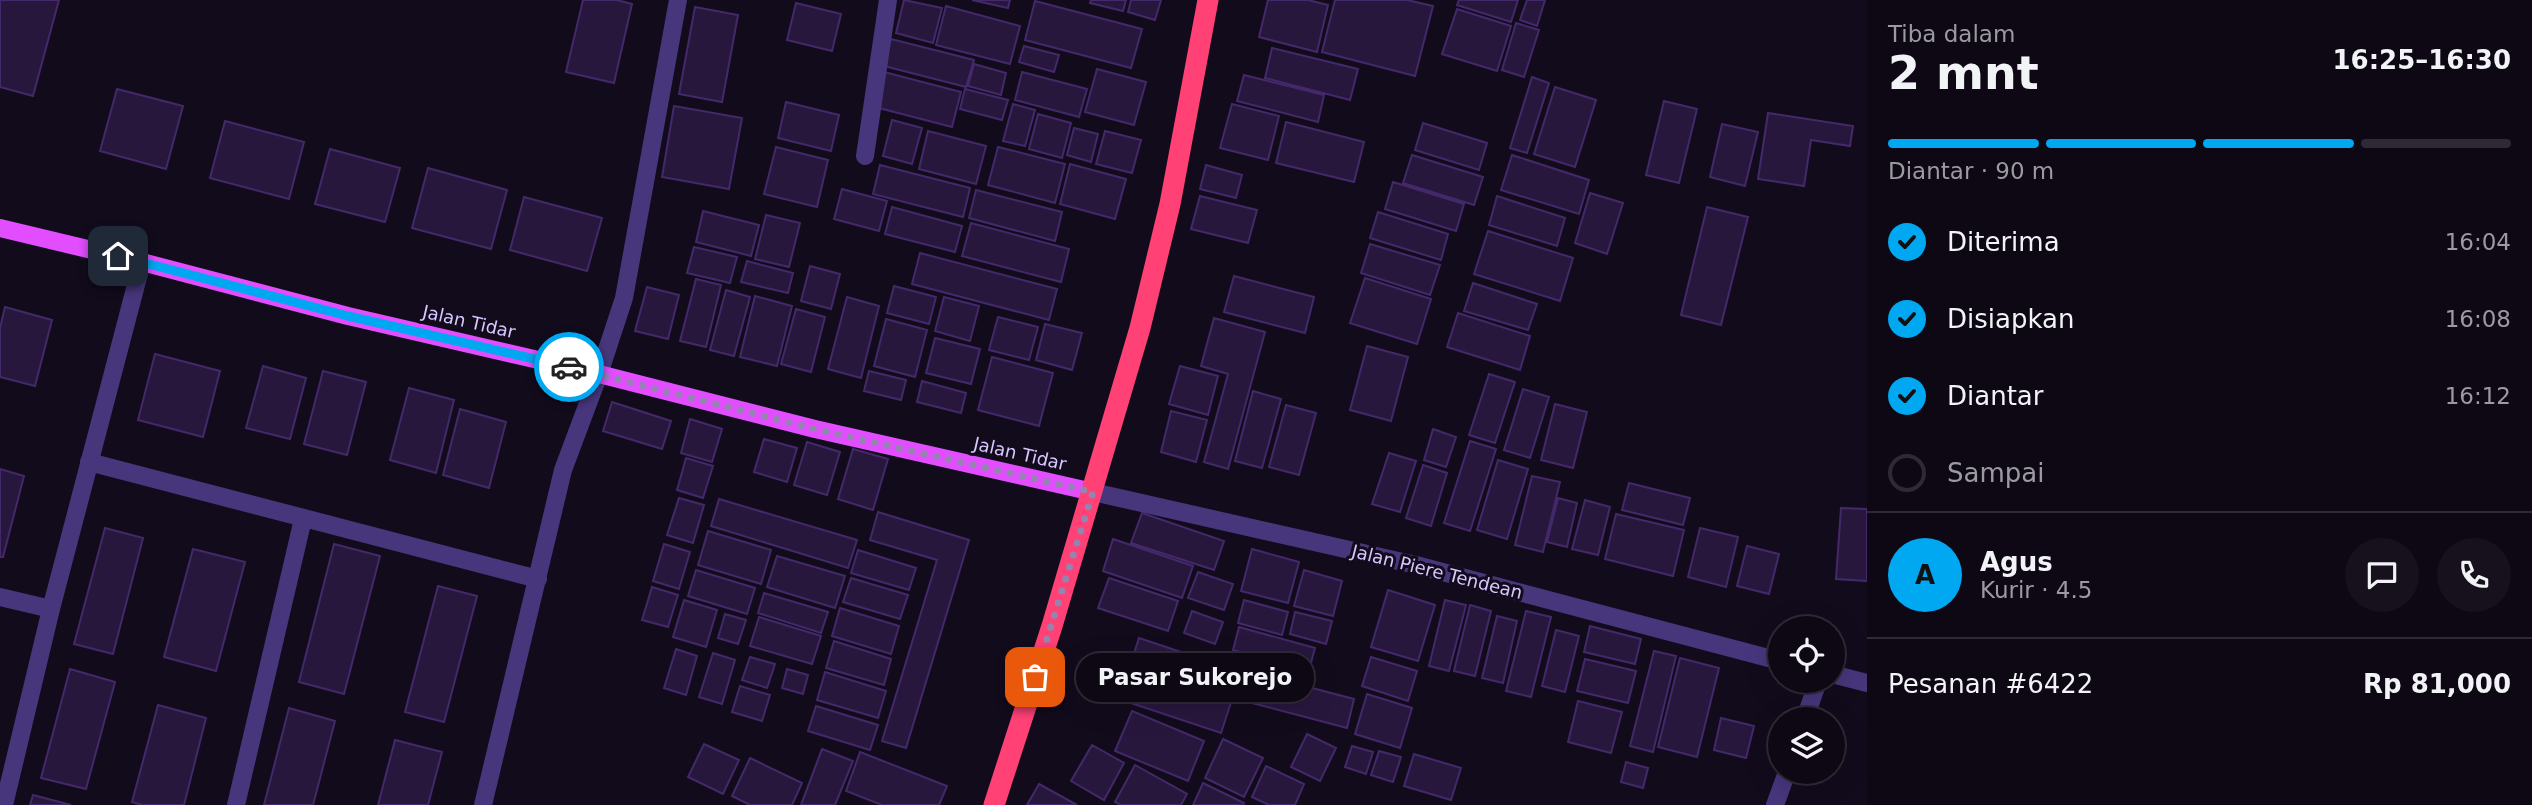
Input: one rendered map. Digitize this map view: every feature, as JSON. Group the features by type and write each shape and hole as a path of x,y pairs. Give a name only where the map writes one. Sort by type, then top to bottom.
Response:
{"highway":[{"path":"994,805 1052,626 1140,328 1170,204 1208,0"}],"main road":[{"name":"Jalan Tidar","path":"0,228 348,316 599,373 815,429 1093,492"}],"street":[{"path":"483,805 563,470 624,298 678,0"},
{"path":"865,156 888,0"},
{"path":"4,805 51,609 142,262"},
{"path":"89,462 538,579"},
{"name":"Jalan Piere Tendean","path":"1093,492 1416,565 1768,658"},
{"path":"236,805 303,519"},
{"path":"0,597 51,609"},
{"path":"1845,677 1867,682"},
{"path":"1775,805 1783,784"}],"building":[{"path":"0,0 59,0 33,96 0,87"},
{"path":"583,0 617,0 632,4 614,83 566,72"},
{"path":"904,0 942,8 933,43 896,33"},
{"path":"972,0 1010,0 1008,8"},
{"path":"1091,0 1126,0 1123,11 1090,3"},
{"path":"1131,0 1161,0 1155,20 1128,12"},
{"path":"1268,0 1308,0 1328,5 1317,52 1259,37"},
{"path":"1335,0 1407,0 1433,6 1415,76 1322,52"},
{"path":"1459,0 1518,0 1511,22 1457,5"},
{"path":"1527,0 1545,0 1537,26 1520,20"},
{"path":"1035,1 1142,29 1131,68 1025,40"},
{"path":"796,3 841,14 832,51 787,40"},
{"path":"946,6 1020,26 1010,64 936,45"},
{"path":"695,7 738,15 722,102 679,94"},
{"path":"1457,9 1511,26 1497,71 1442,54"},
{"path":"1516,23 1539,30 1524,77 1502,70"},
{"path":"891,39 974,60 966,87 884,66"},
{"path":"1024,46 1059,55 1054,72 1019,62"},
{"path":"1272,48 1358,69 1350,100 1265,78"},
{"path":"974,64 1006,73 1001,95 968,86"},
{"path":"1097,69 1146,82 1134,125 1085,112"},
{"path":"884,72 961,92 952,127 875,107"},
{"path":"1022,72 1087,89 1079,117 1015,100"},
{"path":"1244,75 1324,95 1318,122 1237,101"},
{"path":"1532,77 1549,83 1527,153 1510,148"},
{"path":"1555,87 1596,100 1575,167 1534,154"},
{"path":"117,89 183,106 166,169 100,151"},
{"path":"965,89 1008,100 1002,120 960,109"},
{"path":"1664,101 1697,109 1679,183 1646,175"},
{"path":"786,102 839,115 831,151 778,138"},
{"path":"1013,104 1035,110 1025,146 1003,141"},
{"path":"1232,104 1279,116 1268,160 1220,148"},
{"path":"674,106 742,118 729,189 662,177"},
{"path":"1768,113 1853,126 1850,146 1811,140 1804,186 1758,179"},
{"path":"1038,114 1071,123 1062,158 1029,149"},
{"path":"892,120 922,128 912,164 883,156"},
{"path":"225,121 304,142 289,199 210,178"},
{"path":"1286,122 1364,142 1354,182 1276,163"},
{"path":"1423,123 1487,143 1479,170 1415,150"},
{"path":"1722,124 1758,132 1745,186 1710,177"},
{"path":"1074,128 1098,134 1091,162 1067,155"},
{"path":"928,131 986,146 976,184 919,169"},
{"path":"1105,131 1141,140 1132,173 1096,164"},
{"path":"776,147 828,160 817,207 764,194"},
{"path":"998,147 1065,164 1055,203 988,185"},
{"path":"330,149 400,168 385,222 315,204"},
{"path":"1412,155 1483,177 1474,205 1403,183"},
{"path":"1512,155 1589,180 1579,214 1501,190"},
{"path":"1070,164 1126,179 1115,219 1060,204"},
{"path":"880,165 970,188 963,217 873,194"},
{"path":"1206,165 1242,175 1236,198 1200,189"},
{"path":"428,168 507,190 491,249 412,228"},
{"path":"1393,182 1464,204 1456,231 1385,209"},
{"path":"842,189 887,201 879,231 834,219"},
{"path":"976,190 1062,212 1055,241 969,218"},
{"path":"1590,193 1623,203 1607,254 1575,243"},
{"path":"1200,196 1257,210 1248,243 1191,229"},
{"path":"1497,196 1565,218 1557,246 1489,225"},
{"path":"524,197 602,218 587,271 510,250"},
{"path":"892,207 962,226 955,252 885,234"},
{"path":"1707,207 1748,217 1721,325 1681,315"},
{"path":"703,211 759,225 751,256 696,242"},
{"path":"1378,212 1448,234 1441,260 1370,238"},
{"path":"766,215 800,223 789,267 755,259"},
{"path":"971,223 1069,249 1061,282 962,256"},
{"path":"1488,231 1573,258 1560,301 1474,274"},
{"path":"1370,244 1440,265 1430,295 1361,273"},
{"path":"694,247 737,257 730,283 687,273"},
{"path":"920,253 1057,289 1049,320 912,284"},
{"path":"747,261 793,273 788,293 741,282"},
{"path":"810,266 840,274 831,309 801,301"},
{"path":"1234,276 1314,297 1305,333 1224,312"},
{"path":"1365,278 1431,299 1417,344 1350,323"},
{"path":"696,279 721,285 706,347 680,341"},
{"path":"1473,283 1537,304 1528,330 1464,311"},
{"path":"894,286 936,297 929,324 887,313"},
{"path":"647,287 679,295 668,339 635,331"},
{"path":"726,290 750,297 734,356 710,350"},
{"path":"755,296 792,306 777,366 740,357"},
{"path":"847,297 879,306 861,378 828,369"},
{"path":"944,297 979,306 970,341 935,331"},
{"path":"5,307 52,320 35,386 0,377 0,328"},
{"path":"796,309 825,317 811,372 781,364"},
{"path":"1458,313 1530,336 1520,370 1447,347"},
{"path":"998,317 1038,327 1029,360 989,350"},
{"path":"1214,318 1265,332 1228,469 1204,462 1228,374 1201,366"},
{"path":"886,319 927,330 915,377 874,366"},
{"path":"1045,324 1082,333 1072,370 1036,360"},
{"path":"935,338 980,349 971,384 926,373"},
{"path":"1367,346 1408,357 1391,421 1350,410"},
{"path":"155,354 220,371 203,437 138,420"},
{"path":"992,357 1053,373 1039,426 978,410"},
{"path":"263,366 306,378 290,439 246,428"},
{"path":"1180,366 1218,376 1208,415 1169,404"},
{"path":"323,371 366,382 347,455 304,444"},
{"path":"869,371 906,380 901,400 864,391"},
{"path":"1489,374 1515,382 1495,443 1469,435"},
{"path":"922,381 966,393 961,413 917,402"},
{"path":"409,388 454,400 436,473 390,460"},
{"path":"1523,389 1549,397 1530,458 1504,450"},
{"path":"1253,391 1281,399 1262,468 1235,461"},
{"path":"612,402 671,421 662,449 603,431"},
{"path":"1555,404 1587,412 1573,468 1541,460"},
{"path":"1286,405 1316,413 1299,475 1269,467"},
{"path":"460,409 506,422 489,488 443,475"},
{"path":"1171,411 1207,420 1196,462 1161,452"},
{"path":"690,419 722,429 712,462 681,453"},
{"path":"1433,429 1456,437 1446,467 1424,460"},
{"path":"764,439 797,448 787,482 754,472"},
{"path":"1470,441 1496,449 1470,531 1444,523"},
{"path":"807,442 840,452 827,495 794,485"},
{"path":"853,449 888,459 873,510 838,499"},
{"path":"1389,453 1416,461 1400,512 1372,504"},
{"path":"686,458 713,466 703,498 677,490"},
{"path":"1498,460 1528,469 1507,539 1477,530"},
{"path":"1423,465 1447,473 1431,526 1406,518"},
{"path":"0,469 24,476 3,557 0,557"},
{"path":"1532,476 1560,482 1543,552 1515,545"},
{"path":"1629,483 1690,498 1683,525 1622,510"},
{"path":"679,498 704,505 693,543 667,535"},
{"path":"1558,498 1577,503 1567,547 1547,542"},
{"path":"719,499 857,540 848,568 711,526"},
{"path":"1585,500 1610,507 1598,555 1572,549"},
{"path":"1841,508 1867,509 1867,581 1836,579"},
{"path":"878,512 969,540 906,748 882,741 937,560 870,540"},
{"path":"1142,513 1224,541 1214,570 1131,543"},
{"path":"1616,514 1684,530 1673,576 1605,559"},
{"path":"105,528 143,538 113,654 74,644"},
{"path":"1700,528 1738,537 1726,587 1688,577"},
{"path":"708,531 771,550 761,584 698,565"},
{"path":"1113,539 1193,566 1182,598 1103,571"},
{"path":"334,544 380,556 344,694 299,682"},
{"path":"664,544 690,552 679,589 653,581"},
{"path":"1747,546 1779,554 1769,594 1737,586"},
{"path":"193,549 245,562 216,671 164,657"},
{"path":"1252,549 1299,562 1288,603 1241,591"},
{"path":"858,550 916,568 909,590 851,573"},
{"path":"777,556 845,576 835,608 767,587"},
{"path":"696,570 755,588 747,614 688,596"},
{"path":"1304,570 1342,581 1333,616 1294,606"},
{"path":"1198,572 1233,584 1224,610 1188,598"},
{"path":"851,578 908,595 900,619 843,602"},
{"path":"1109,578 1178,601 1168,631 1098,608"},
{"path":"438,586 477,596 444,722 405,712"},
{"path":"652,587 678,595 668,627 642,620"},
{"path":"1388,590 1435,605 1418,661 1371,647"},
{"path":"764,593 828,612 821,633 758,613"},
{"path":"684,600 717,610 706,647 673,637"},
{"path":"1244,600 1288,612 1282,635 1238,623"},
{"path":"1445,600 1466,605 1449,671 1429,666"},
{"path":"1470,605 1491,611 1475,676 1454,671"},
{"path":"840,608 899,626 891,654 832,636"},
{"path":"1192,611 1223,622 1215,644 1184,633"},
{"path":"1526,611 1551,617 1531,697 1506,691"},
{"path":"1295,612 1332,621 1326,644 1290,634"},
{"path":"725,614 746,620 738,644 718,638"},
{"path":"1497,616 1517,621 1503,683 1482,678"},
{"path":"759,617 821,636 812,664 750,646"},
{"path":"1590,626 1641,639 1635,664 1584,652"},
{"path":"1239,627 1315,648 1309,670 1233,650"},
{"path":"1556,630 1579,636 1565,692 1542,686"},
{"path":"1139,638 1241,672 1221,733 1119,699"},
{"path":"834,641 891,659 884,685 826,668"},
{"path":"676,649 697,656 686,695 664,688"},
{"path":"1654,651 1676,656 1653,752 1630,746"},
{"path":"713,653 735,660 722,704 699,697"},
{"path":"750,657 775,664 767,688 742,680"},
{"path":"1371,657 1417,671 1408,701 1362,686"},
{"path":"1680,658 1719,668 1697,757 1658,747"},
{"path":"1585,659 1636,671 1628,703 1577,691"},
{"path":"70,669 115,682 86,789 41,778"},
{"path":"787,669 808,675 803,694 782,688"},
{"path":"825,672 886,691 878,718 817,700"},
{"path":"1259,674 1354,699 1347,728 1252,703"},
{"path":"740,686 770,695 762,721 732,712"},
{"path":"1367,694 1412,708 1400,748 1355,734"},
{"path":"1578,701 1622,712 1611,753 1568,742"},
{"path":"158,705 206,718 184,805 142,805 132,802"},
{"path":"816,706 878,725 870,750 808,731"},
{"path":"289,708 335,721 313,805 264,805"},
{"path":"1132,711 1204,741 1188,781 1115,751"},
{"path":"1721,718 1754,726 1746,758 1714,750"},
{"path":"1307,734 1336,748 1320,781 1291,767"},
{"path":"1223,739 1263,758 1244,797 1205,778"},
{"path":"395,740 442,752 428,805 378,805"},
{"path":"704,744 739,760 723,794 688,777"},
{"path":"1092,745 1124,763 1104,800 1071,781"},
{"path":"1352,746 1373,752 1366,774 1345,767"},
{"path":"822,749 853,761 835,805 801,805"},
{"path":"1379,751 1401,757 1393,782 1371,775"},
{"path":"860,752 947,786 939,805 882,805 846,791"},
{"path":"1414,754 1461,768 1451,800 1404,786"},
{"path":"750,758 802,783 792,805 750,805 732,796"},
{"path":"1626,762 1648,768 1643,788 1621,782"},
{"path":"1135,765 1187,794 1181,805 1121,805 1115,802"},
{"path":"1266,766 1304,784 1295,805 1269,805 1252,797"},
{"path":"1203,783 1244,803 1243,805 1193,805"},
{"path":"1039,784 1077,805 1027,805"},
{"path":"33,795 71,805 30,805"}],"way so far":[{"path":"569,367 815,429 1093,492 1035,677"}],"place":[{"name":"Pasar Sukorejo","path":"1035,677"}],"route":[{"path":"118,256 348,316 569,367"}]}
